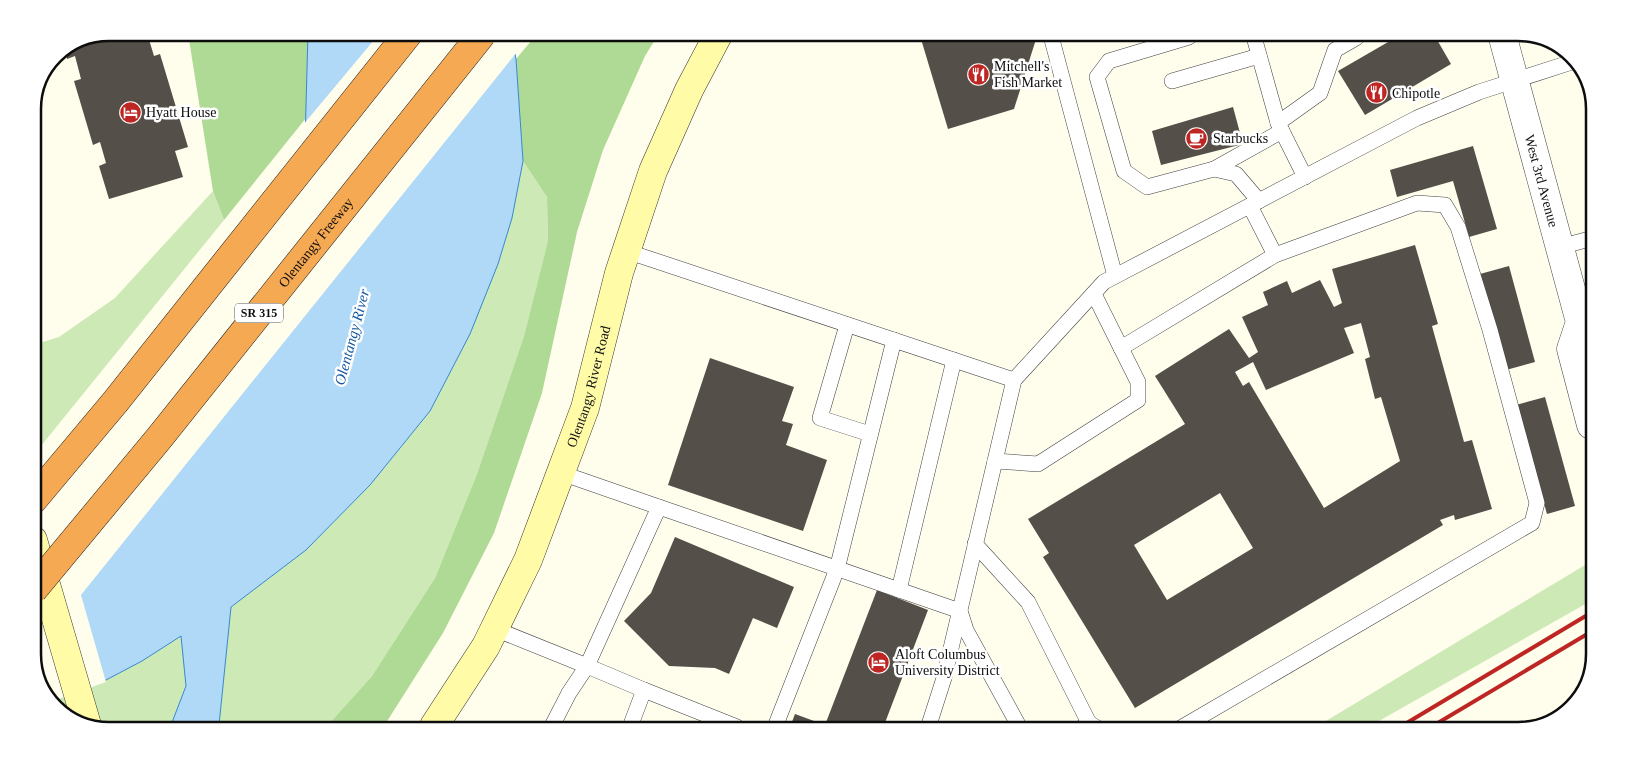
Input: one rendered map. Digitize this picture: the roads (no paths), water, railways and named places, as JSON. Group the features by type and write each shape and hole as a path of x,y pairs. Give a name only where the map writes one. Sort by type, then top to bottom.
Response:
{"highway":[{"path":"41,490 116,401 402,41"},
{"name":"Olentangy Freeway","path":"41,580 160,437 476,41"}],"main road":[{"name":"Olentangy River Road","path":"437,722 495,629 528,560 586,408 626,251 653,171 689,90 715,41"},
{"path":"41,567 85,717"}],"street":[{"name":"West 3rd Avenue","path":"1504,41 1560,247 1586,326 1571,349 1586,406"}],"lane":[{"path":"1052,41 1115,276"},
{"path":"1176,41 1109,61 1097,77 1124,171 1147,187 1214,169 1280,127 1320,93 1335,50 1351,41"},
{"path":"1255,41 1280,127 1305,177"},
{"path":"1172,81 1259,56"},
{"path":"930,722 960,611 1014,380 1104,282 1417,118 1479,92 1568,63"},
{"path":"1214,169 1236,174 1254,203 1275,255"},
{"path":"1121,348 1275,255 1417,203 1445,205 1458,227 1490,330 1537,503 1532,522 1191,722"},
{"path":"1560,247 1586,240"},
{"path":"626,251 1014,380"},
{"path":"995,460 1038,464 1138,400 1138,382 1094,294"},
{"path":"847,325 820,418 870,434"},
{"path":"777,722 837,569 894,340"},
{"path":"899,590 954,360"},
{"path":"561,473 960,611"},
{"path":"554,722 569,693 587,666 659,507"},
{"path":"975,544 1028,602 1087,722"},
{"path":"960,611 966,630 1017,722"},
{"path":"495,629 644,690 702,721"},
{"path":"632,722 644,690"},
{"path":"934,710 940,722"}],"water":[{"name":"Olentangy River","path":"308,41 512,41 516,59 523,161 512,218 498,264 470,334 430,411 370,485 306,550 231,607 219,722 172,722 186,686 181,636 142,661 106,680 57,697 46,680 41,658 41,522 70,511 153,447 302,252"}],"railway":[{"path":"1408,722 1586,616"},
{"path":"1439,722 1586,635"}],"place":[{"name":"Mitchell's Fish Market","path":"978,74"},
{"name":"Chipotle","path":"1376,93"},
{"name":"Hyatt House","path":"130,112"},
{"name":"Starbucks","path":"1197,138"},
{"name":"Aloft Columbus University District","path":"879,662"}]}
